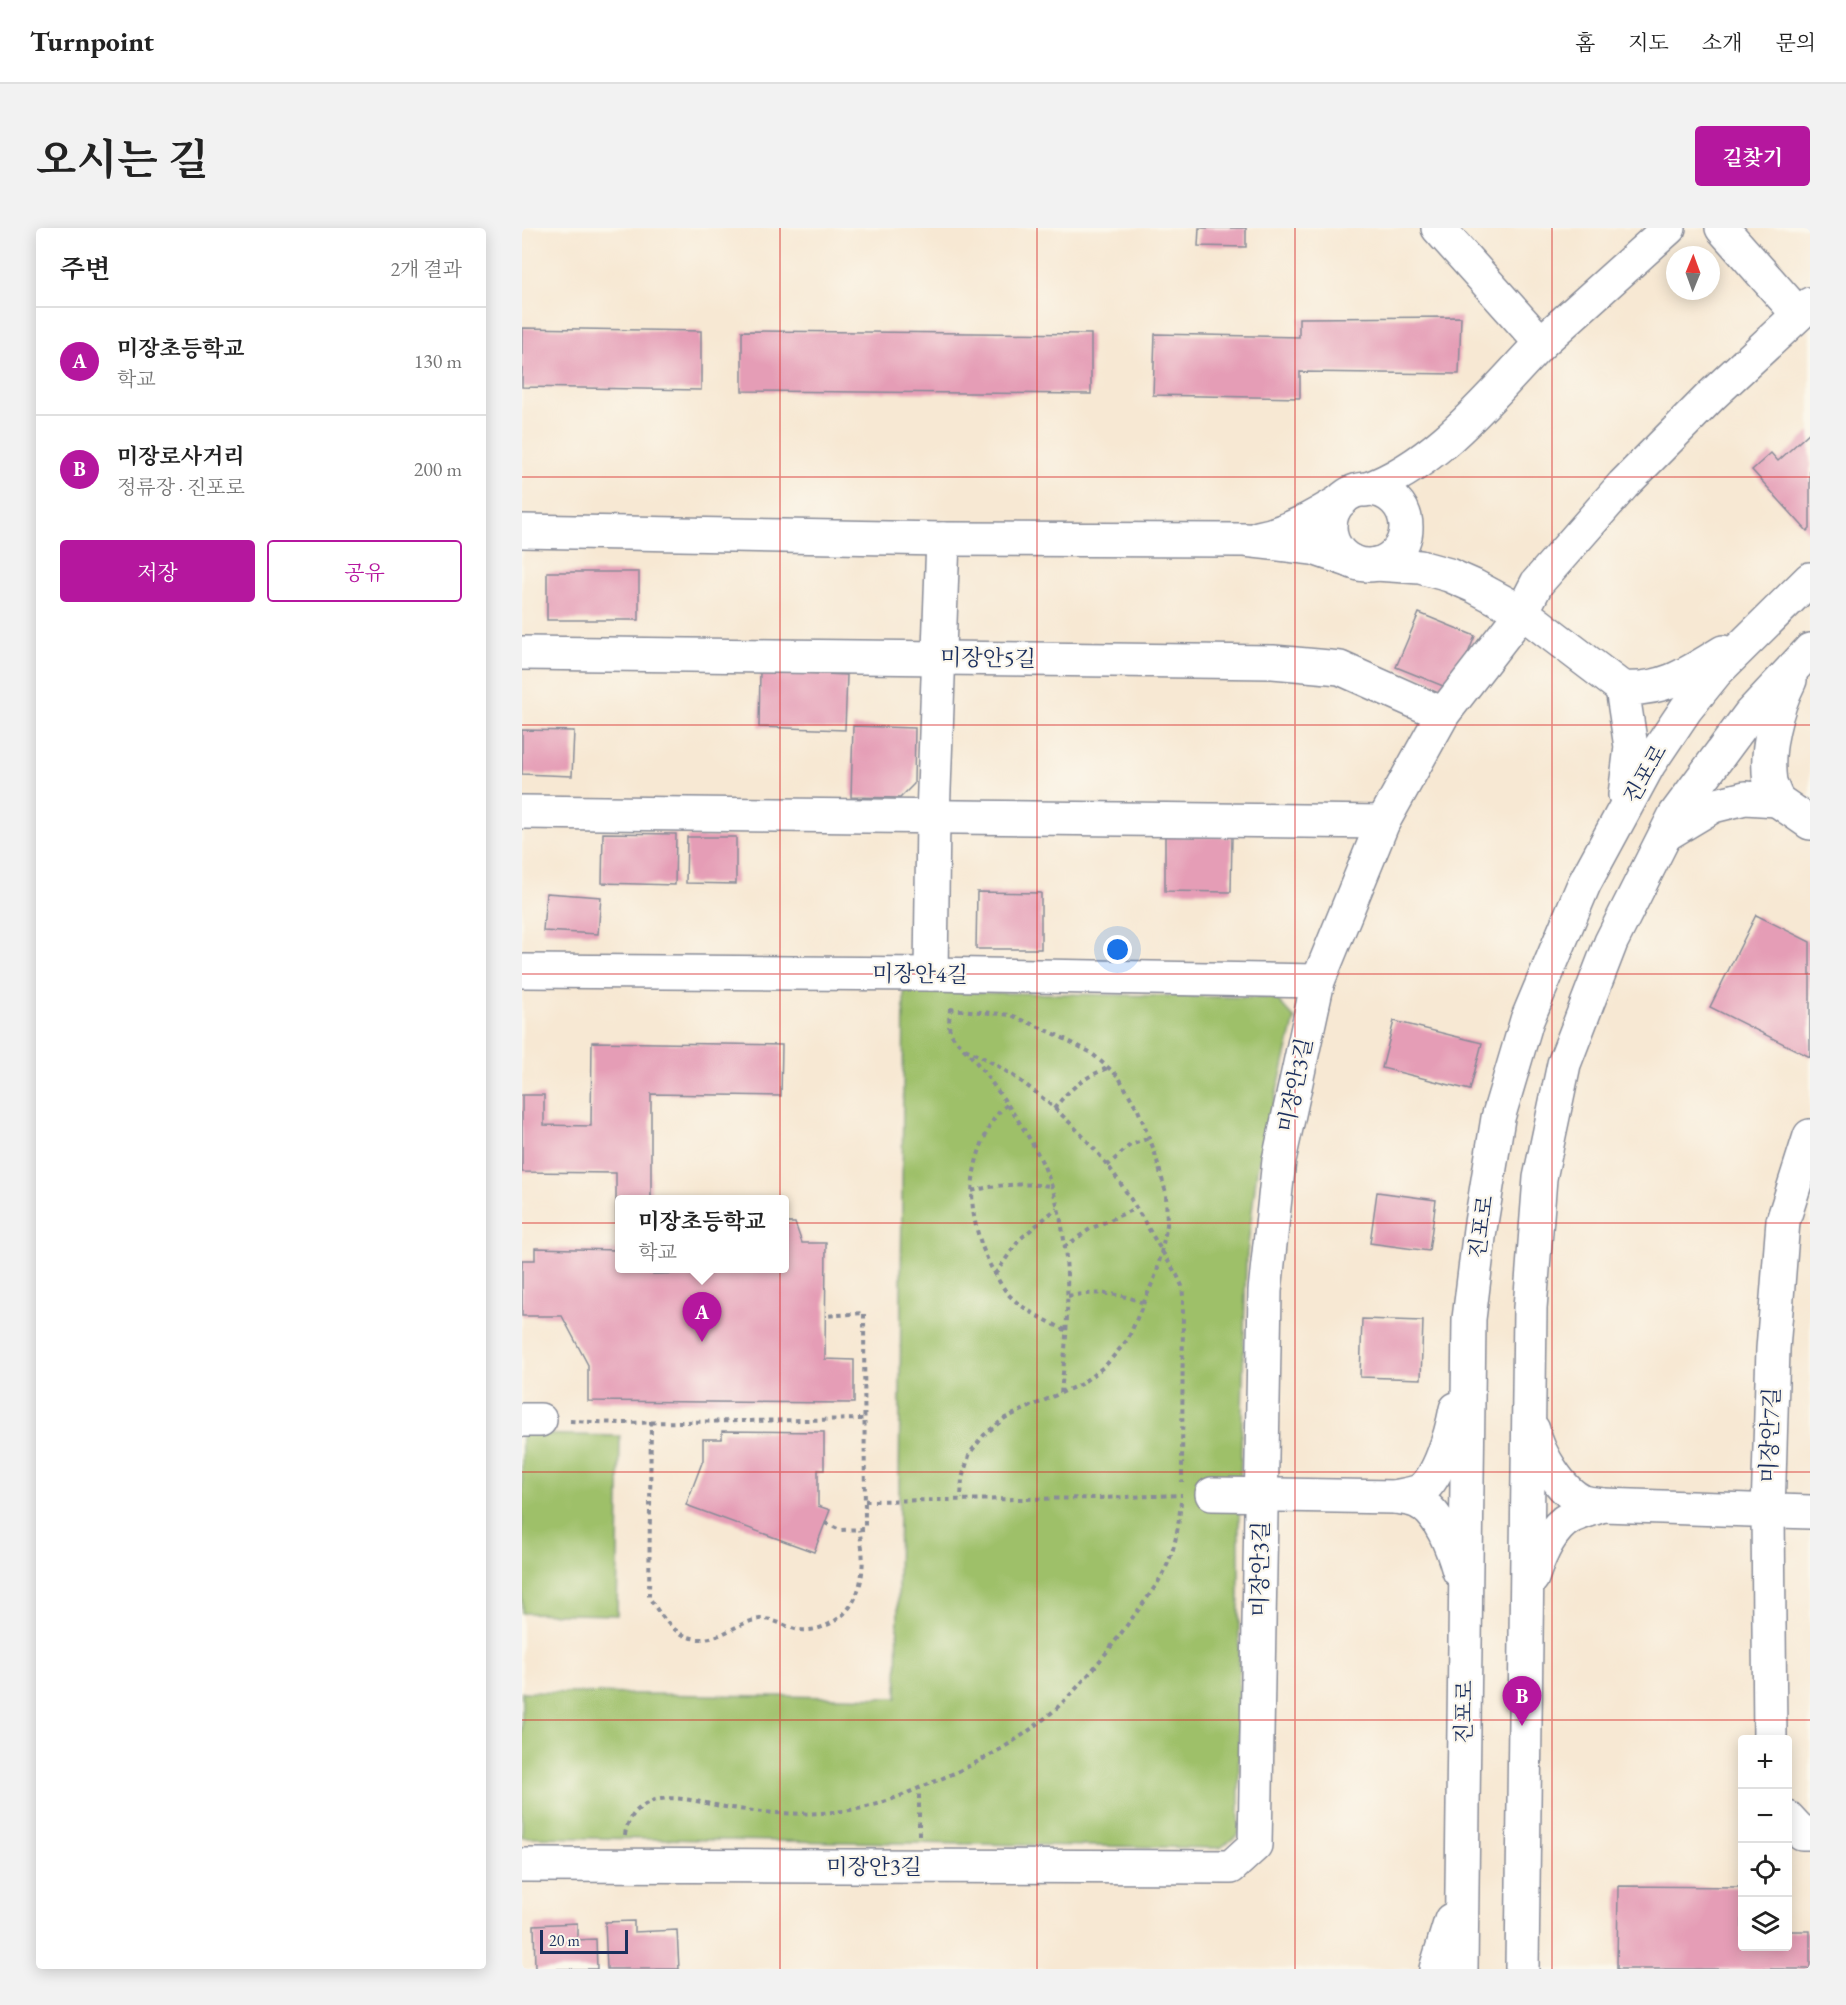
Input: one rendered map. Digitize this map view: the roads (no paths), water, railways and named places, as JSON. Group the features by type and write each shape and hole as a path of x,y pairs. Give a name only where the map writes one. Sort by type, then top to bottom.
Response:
{"street":[{"path":"1438,228 1541,343"},
{"path":"1474,586 1421,550 1412,540 1405,522 1399,504 1389,496 1378,491 1354,495 1335,509 1331,521 1331,533 1334,545 1341,554 1363,563 1388,560 1404,541 1405,522 1405,499 1415,477 1442,444 1541,343 1670,228"},
{"path":"1722,228 1804,309"},
{"name":"미장안3길","path":"522,1865 1231,1867 1255,1845 1265,1291 1279,1160 1318,981 1383,822 1443,714 1522,612 1537,583 1623,485 1712,395 1804,309"},
{"path":"1245,540 1271,535 1311,519 1354,495 1391,479 1442,444"},
{"path":"522,531 943,539 1245,540 1313,548 1363,563 1420,567 1449,574 1522,612 1622,688 1641,690 1658,687 1696,669 1758,630"},
{"path":"931,974 933,817 943,539"},
{"name":"진포로","path":"1461,1969 1469,1319 1480,1229 1498,1118 1527,1020 1584,884 1649,764 1686,709 1716,672 1810,579"},
{"name":"미장안5길","path":"522,653 1273,662 1340,668 1443,714"},
{"path":"1777,800 1770,782 1770,740 1782,695 1804,656"},
{"name":"진포로","path":"1522,1969 1530,1308 1540,1178 1564,1064 1611,942 1675,815 1750,714 1804,656"},
{"path":"1622,688 1631,747 1622,815"},
{"path":"1664,835 1713,806 1746,798 1777,800 1810,823"},
{"path":"522,812 1383,822"},
{"name":"미장안4길","path":"522,971 931,974 1318,981"},
{"name":"미장안7길","path":"1770,1735 1768,1512 1773,1349 1783,1221 1810,1136"},
{"path":"1395,1497 1420,1490 1430,1481 1442,1458 1454,1418 1469,1342"},
{"path":"1529,1413 1535,1440 1548,1466 1565,1488 1584,1502 1603,1505 1810,1512"},
{"path":"1197,1494 1261,1493 1395,1497 1420,1503 1435,1518 1451,1542 1465,1593"},
{"path":"1527,1591 1540,1556 1555,1532 1569,1518 1603,1505"},
{"path":"1792,1822 1802,1833 1810,1833"},
{"path":"1436,1969 1450,1922 1463,1832"},
{"path":"1524,1843 1534,1924 1546,1969"}],"place":[{"name":"미장초등학교","path":"702,1342"},
{"name":"미장로사거리","path":"1522,1726"}]}
